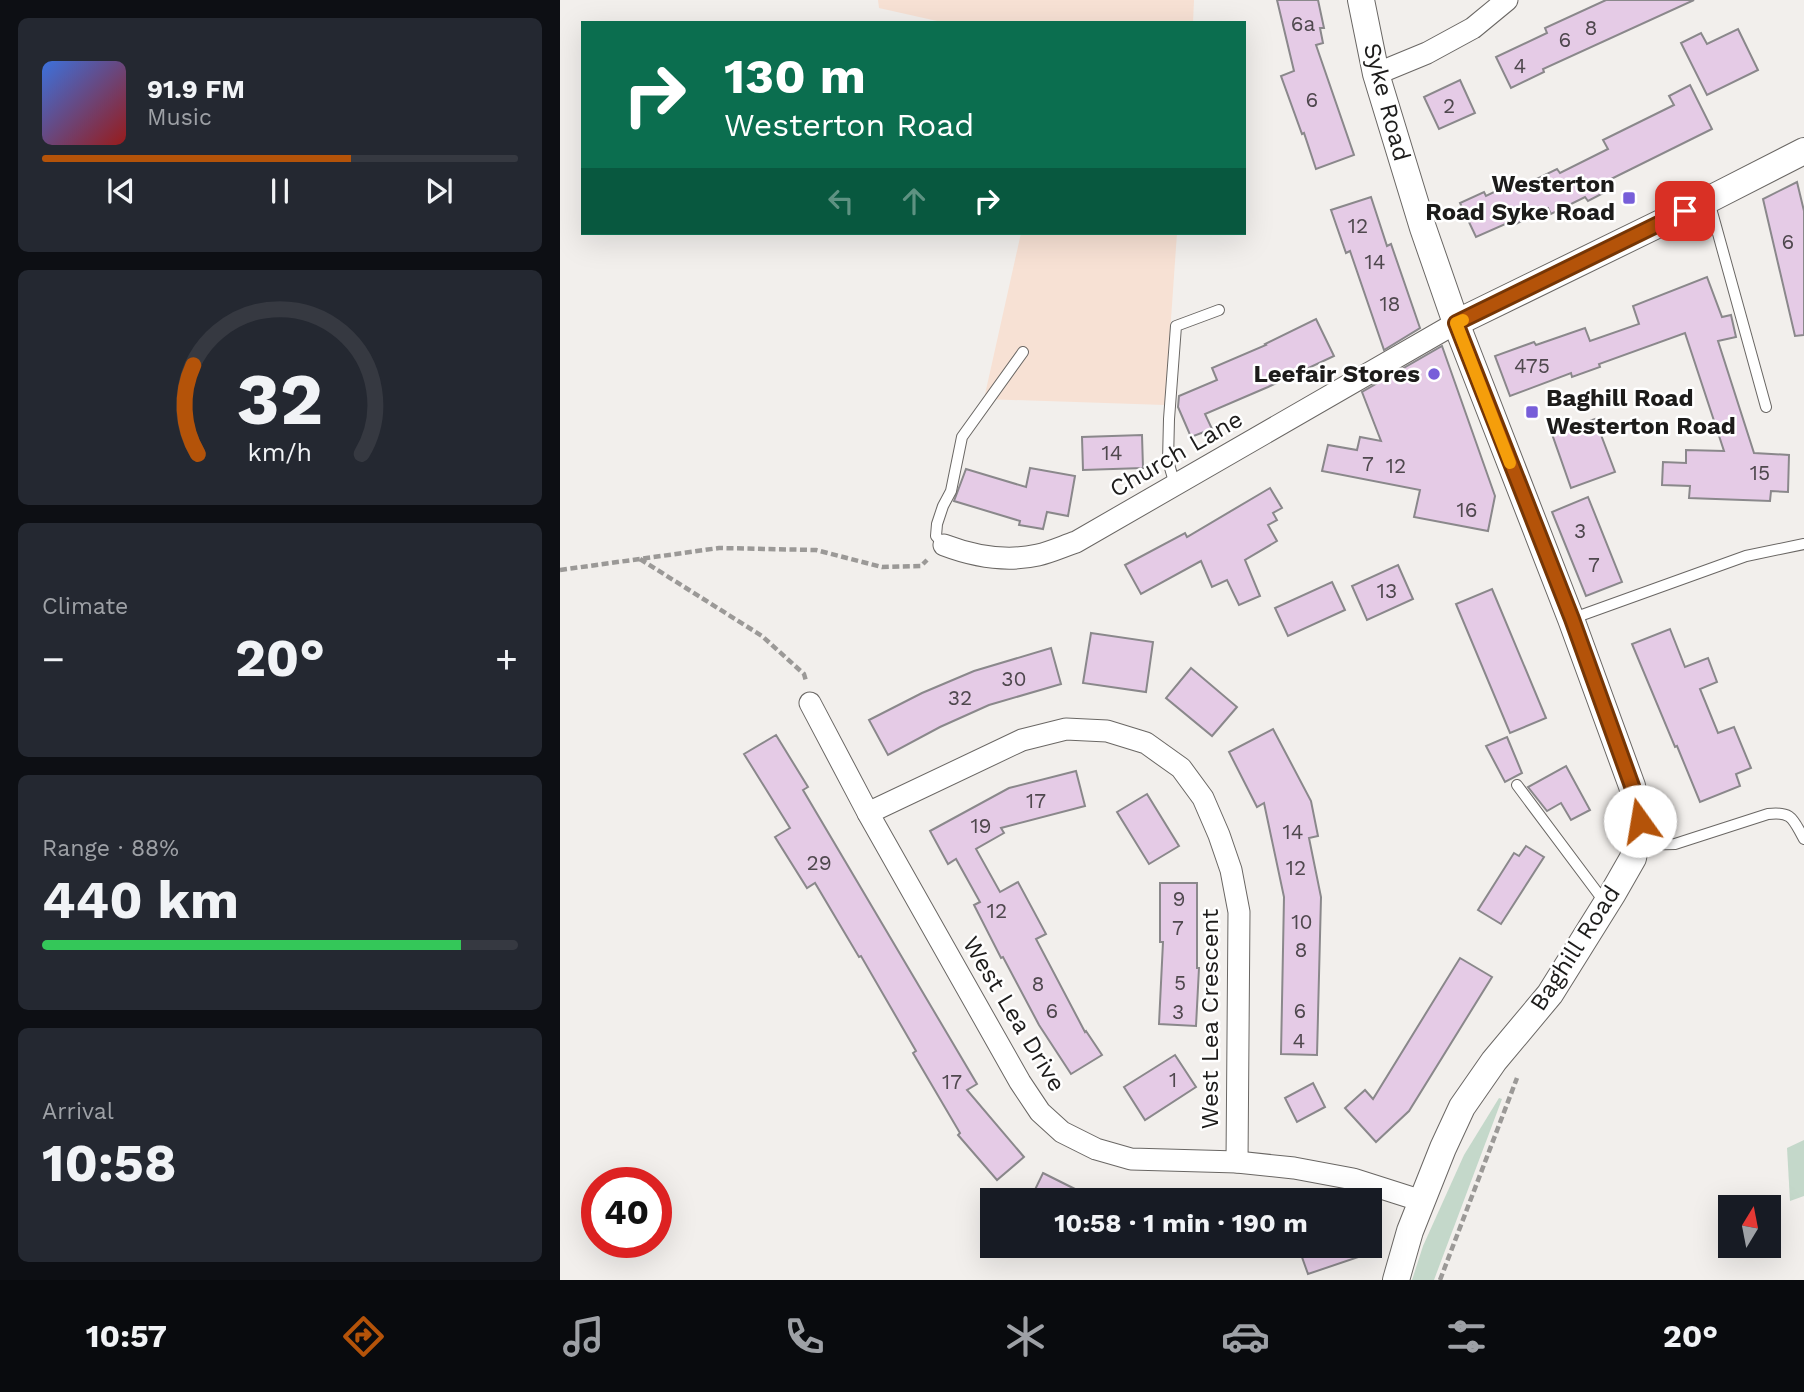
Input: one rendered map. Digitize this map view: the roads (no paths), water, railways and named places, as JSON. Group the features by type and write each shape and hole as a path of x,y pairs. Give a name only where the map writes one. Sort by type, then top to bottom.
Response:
{"street":[{"name":"Syke Road","path":"1361,0 1376,74 1423,228 1456,323"},
{"path":"1376,74 1427,53 1473,28 1507,0"},
{"path":"1456,323 1804,151"},
{"name":"Church Lane","path":"944,545 967,554 1003,558 1038,555 1076,542 1456,323"},
{"name":"Baghill Road","path":"1396,1280 1410,1231 1462,1107 1494,1061 1550,994 1633,858 1640,821 1632,786 1572,619 1456,323"},
{"name":"West Lea Drive","path":"810,703 868,813 1020,1082 1041,1112 1062,1132 1096,1149 1130,1159 1237,1162 1294,1168 1353,1179 1422,1201"},
{"name":"West Lea Crescent","path":"868,813 1023,740 1066,729 1107,731 1146,743 1181,768 1203,798 1219,835 1231,870 1239,912 1237,1162"}],"lane":[{"path":"1708,200 1766,407"},
{"path":"1175,485 1168,461 1176,326 1219,310"},
{"path":"944,545 936,536 937,524 951,491 962,437 1023,352"},
{"path":"1572,619 1746,556 1804,544"},
{"path":"1517,785 1606,904"},
{"path":"1635,845 1675,844 1780,812 1791,817 1804,839"}],"place":[{"name":"Westerton Road Syke Road","path":"1629,198"},
{"name":"Leefair Stores","path":"1434,374"},
{"name":"Baghill Road Westerton Road","path":"1532,412"}]}
